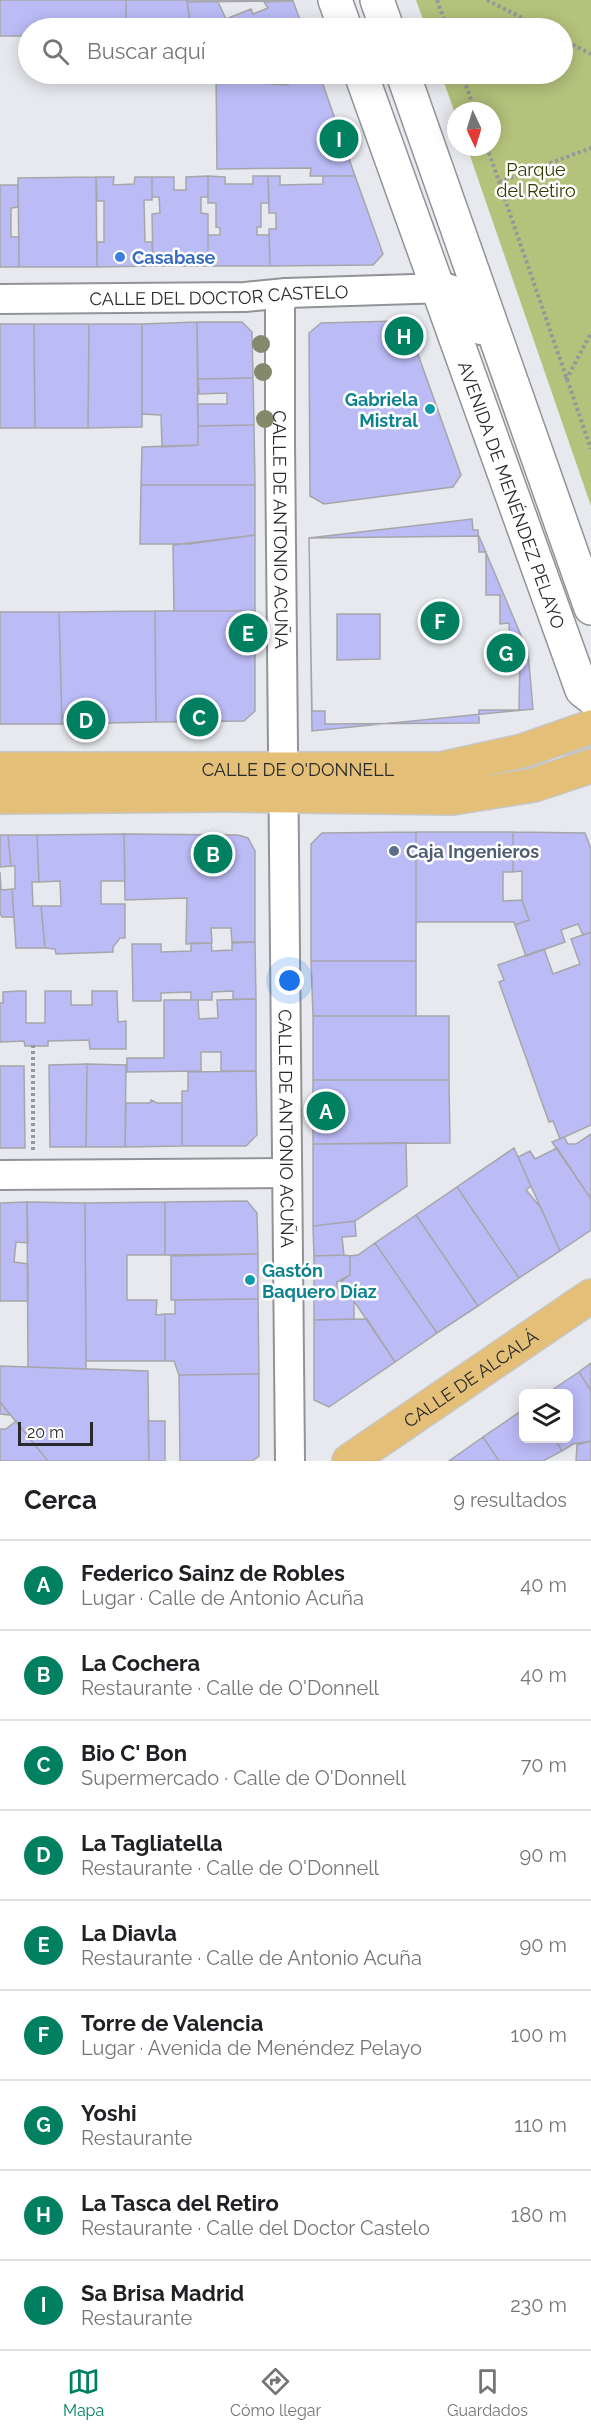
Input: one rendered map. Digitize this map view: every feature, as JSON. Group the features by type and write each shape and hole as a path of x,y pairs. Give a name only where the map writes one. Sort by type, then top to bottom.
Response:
{"main road":[{"path":"335,0 341,18"},
{"path":"377,0 383,18"},
{"name":"AVENIDA DE MENÉNDEZ PELAYO","path":"365,84 582,690 591,697"},
{"name":"AVENIDA DE MENÉNDEZ PELAYO","path":"406,84 591,608"},
{"name":"CALLE DE O'DONNELL","path":"0,797 284,781 440,769 522,751 591,727"},
{"name":"CALLE DE O'DONNELL","path":"0,769 284,781 453,798 534,785 591,766"},
{"name":"CALLE DE ALCALÁ","path":"349,1461 591,1296"}],"street":[{"name":"CALLE DEL DOCTOR CASTELO","path":"0,299 245,297 286,293 438,289"},
{"name":"AVENIDA DE MENÉNDEZ PELAYO","path":"438,289 456,290 466,297 501,385 524,421"},
{"name":"CALLE DE ANTONIO ACUÑA","path":"286,293 280,305 290,1461"},
{"path":"0,1175 287,1173"}],"path":[{"path":"437,0 443,18"},
{"path":"487,0 522,18"},
{"path":"573,45 591,54"},
{"path":"466,84 472,102"},
{"path":"499,182 591,148"},
{"path":"490,156 591,449"},
{"path":"566,380 591,333"},
{"path":"33,1045 34,1175"}],"green space":[{"name":"Parque del Retiro","path":"416,0 591,0 591,506 470,156 501,156 501,102 451,102 445,84 573,84 573,18 422,18"}],"building":[{"path":"0,0 126,0 126,18 18,18 18,36 0,36"},
{"path":"126,0 187,0 190,18 126,18"},
{"path":"187,0 292,0 293,1 187,2"},
{"path":"293,1 299,18 228,18 251,9 253,14 268,8 264,2"},
{"path":"187,2 218,2 226,18 189,18"},
{"path":"216,84 323,84 355,176 310,176 311,168 217,169"},
{"path":"208,176 208,197 201,197 201,213 208,214 208,266 153,266 152,214 160,213 159,197 152,197 152,177 174,177 174,190 186,190 186,177"},
{"path":"208,176 225,177 225,184 253,184 253,176 268,176 269,203 261,203 261,227 257,227 257,235 269,235 270,266 208,266 208,235 220,235 220,228 216,227 216,203 208,203"},
{"path":"268,176 280,176 280,185 323,184 323,176 355,176 383,254 373,265 270,266 269,229 276,229 276,213 269,213"},
{"path":"96,177 114,177 113,185 134,184 135,177 152,177 152,200 144,200 145,242 152,242 153,266 97,267 97,242 104,242 104,201 97,201"},
{"path":"96,177 97,267 19,267 18,178"},
{"path":"0,185 18,185 18,207 11,208 11,237 19,237 19,267 0,267"},
{"path":"397,321 410,332 461,475 453,487 324,504 310,496 309,333 321,323"},
{"path":"197,322 242,322 252,332 253,378 198,379"},
{"path":"197,322 198,445 162,447 161,415 142,414 142,324"},
{"path":"0,324 34,324 35,428 0,428"},
{"path":"34,324 89,324 88,428 35,428"},
{"path":"89,324 142,324 142,427 88,428"},
{"path":"253,378 254,425 198,426 198,404 227,404 227,393 199,394 198,379"},
{"path":"254,425 255,485 141,485 142,447 198,445 198,426"},
{"path":"141,485 255,485 255,535 189,544 140,544"},
{"path":"472,519 473,530 478,530 479,552 486,552 486,595 500,595 500,624 509,623 510,656 520,656 519,710 479,710 479,723 325,724 325,711 312,711 309,538","holes":["337,614 380,614 380,659 337,660"]},
{"path":"255,535 255,611 174,611 173,545"},
{"path":"479,536 528,652 533,709 312,731 309,538"},
{"path":"155,611 255,611 255,711 244,721 156,722"},
{"path":"155,611 156,722 62,724 59,612"},
{"path":"0,612 59,612 62,724 0,724"},
{"path":"416,832 416,961 311,961 311,844 322,833"},
{"path":"416,832 513,832 513,872 503,872 503,901 522,900 529,920 515,925 514,922 416,922"},
{"path":"513,832 585,833 591,849 591,932 583,935 578,924 561,930 565,942 526,956 515,925 529,920 522,900 522,871 513,872"},
{"path":"124,834 238,835 248,838 255,851 255,942 232,943 231,928 211,928 212,943 186,944 187,898 125,900"},
{"path":"124,834 125,881 101,881 101,904 125,904 125,938 120,938 113,947 113,952 56,954 55,949 45,948 41,906 61,906 60,881 39,882 37,835"},
{"path":"0,835 8,835 11,866 0,867"},
{"path":"8,835 37,835 39,882 32,882 33,906 41,906 45,948 16,948 12,889 15,889 15,866 11,866"},
{"path":"0,872 1,890 12,889 14,917 2,917 0,913"},
{"path":"591,932 591,1125 560,1139 553,1121 549,1122 499,982 504,980 498,965 544,949 553,974 580,964 571,939"},
{"path":"232,942 255,942 256,999 233,999 233,991 212,992 212,1000 191,1000 191,992 161,993 161,1001 133,1001 132,944 161,944 161,952 191,951 191,943 211,943 212,951 232,950"},
{"path":"311,961 416,961 416,1016 313,1016"},
{"path":"26,991 26,1023 45,1023 45,991 71,991 71,1005 92,1005 92,991 117,991 118,1022 126,1021 126,1049 90,1049 89,1040 48,1041 48,1046 25,1046 24,1041 0,1042 0,1003 3,1003 3,992"},
{"path":"256,999 256,1071 221,1071 221,1052 201,1052 201,1071 127,1072 127,1058 164,1058 164,1000 198,1000 199,1019 218,1018 217,1000"},
{"path":"313,1016 449,1016 449,1080 313,1080"},
{"path":"87,1064 126,1065 125,1147 86,1147"},
{"path":"87,1064 86,1147 50,1147 49,1065"},
{"path":"0,1066 24,1066 25,1148 0,1148"},
{"path":"256,1071 257,1135 246,1146 182,1146 182,1091 188,1091 188,1072"},
{"path":"313,1080 449,1080 450,1143 313,1144"},
{"path":"151,1100 157,1103 182,1103 182,1146 125,1147 126,1103 150,1103"},
{"path":"591,1134 591,1199 552,1142 564,1137 568,1144 576,1144"},
{"path":"406,1143 407,1186 355,1221 313,1226 313,1144"},
{"path":"514,1148 531,1186 526,1190 541,1208 560,1251 519,1278 457,1187"},
{"path":"557,1148 591,1199 591,1230 560,1251 518,1157 530,1151 535,1159"},
{"path":"457,1187 519,1278 478,1306 416,1215"},
{"path":"247,1201 257,1213 258,1254 165,1255 165,1202"},
{"path":"27,1202 28,1243 16,1242 14,1262 28,1264 28,1301 0,1301 0,1203"},
{"path":"27,1202 85,1203 86,1369 28,1367"},
{"path":"165,1202 165,1255 127,1255 127,1300 157,1300 156,1315 165,1314 165,1361 86,1361 85,1203"},
{"path":"416,1215 478,1306 437,1333 375,1243"},
{"path":"355,1221 356,1236 342,1237 344,1255 314,1256 313,1226"},
{"path":"375,1243 437,1333 395,1362 341,1282 350,1275 350,1256 358,1255"},
{"path":"258,1254 258,1299 171,1300 171,1256"},
{"path":"314,1256 350,1256 350,1275 337,1282 337,1291 346,1291 354,1301 354,1319 314,1320"},
{"path":"258,1299 259,1374 179,1375 174,1361 165,1361 165,1314 175,1314 175,1300"},
{"path":"367,1319 395,1362 329,1407 314,1400 314,1320"},
{"path":"591,1363 591,1391 579,1372"},
{"path":"0,1366 148,1371 149,1461 48,1461 0,1402"},
{"path":"579,1372 591,1391 591,1441 573,1444 562,1451 557,1443 573,1443 573,1389 554,1389"},
{"path":"259,1374 259,1456 252,1461 180,1461 179,1375"},
{"path":"1,1403 10,1415 0,1414"},
{"path":"519,1412 519,1443 557,1443 562,1451 543,1461 499,1461 483,1437"},
{"path":"16,1421 48,1461 0,1461 0,1429 6,1429"},
{"path":"148,1421 165,1421 165,1461 149,1461"},
{"path":"483,1437 499,1461 449,1461"},
{"path":"591,1441 591,1461 576,1461 577,1445"}],"tunnel":[{"path":"468,776 524,769 591,747"}],"place":[{"name":"Sa Brisa Madrid","path":"339,139"},
{"name":"Casabase","path":"120,257"},
{"name":"La Tasca del Retiro","path":"404,336"},
{"name":"Gabriela Mistral","path":"430,409"},
{"name":"Torre de Valencia","path":"440,621"},
{"name":"La Diavla","path":"248,633"},
{"name":"Yoshi","path":"506,653"},
{"name":"Bio C' Bon","path":"199,717"},
{"name":"La Tagliatella","path":"86,720"},
{"name":"Caja Ingenieros","path":"394,851"},
{"name":"La Cochera","path":"213,854"},
{"name":"Federico Sainz de Robles","path":"326,1111"},
{"name":"Gastón Baquero Díaz","path":"250,1280"}]}
